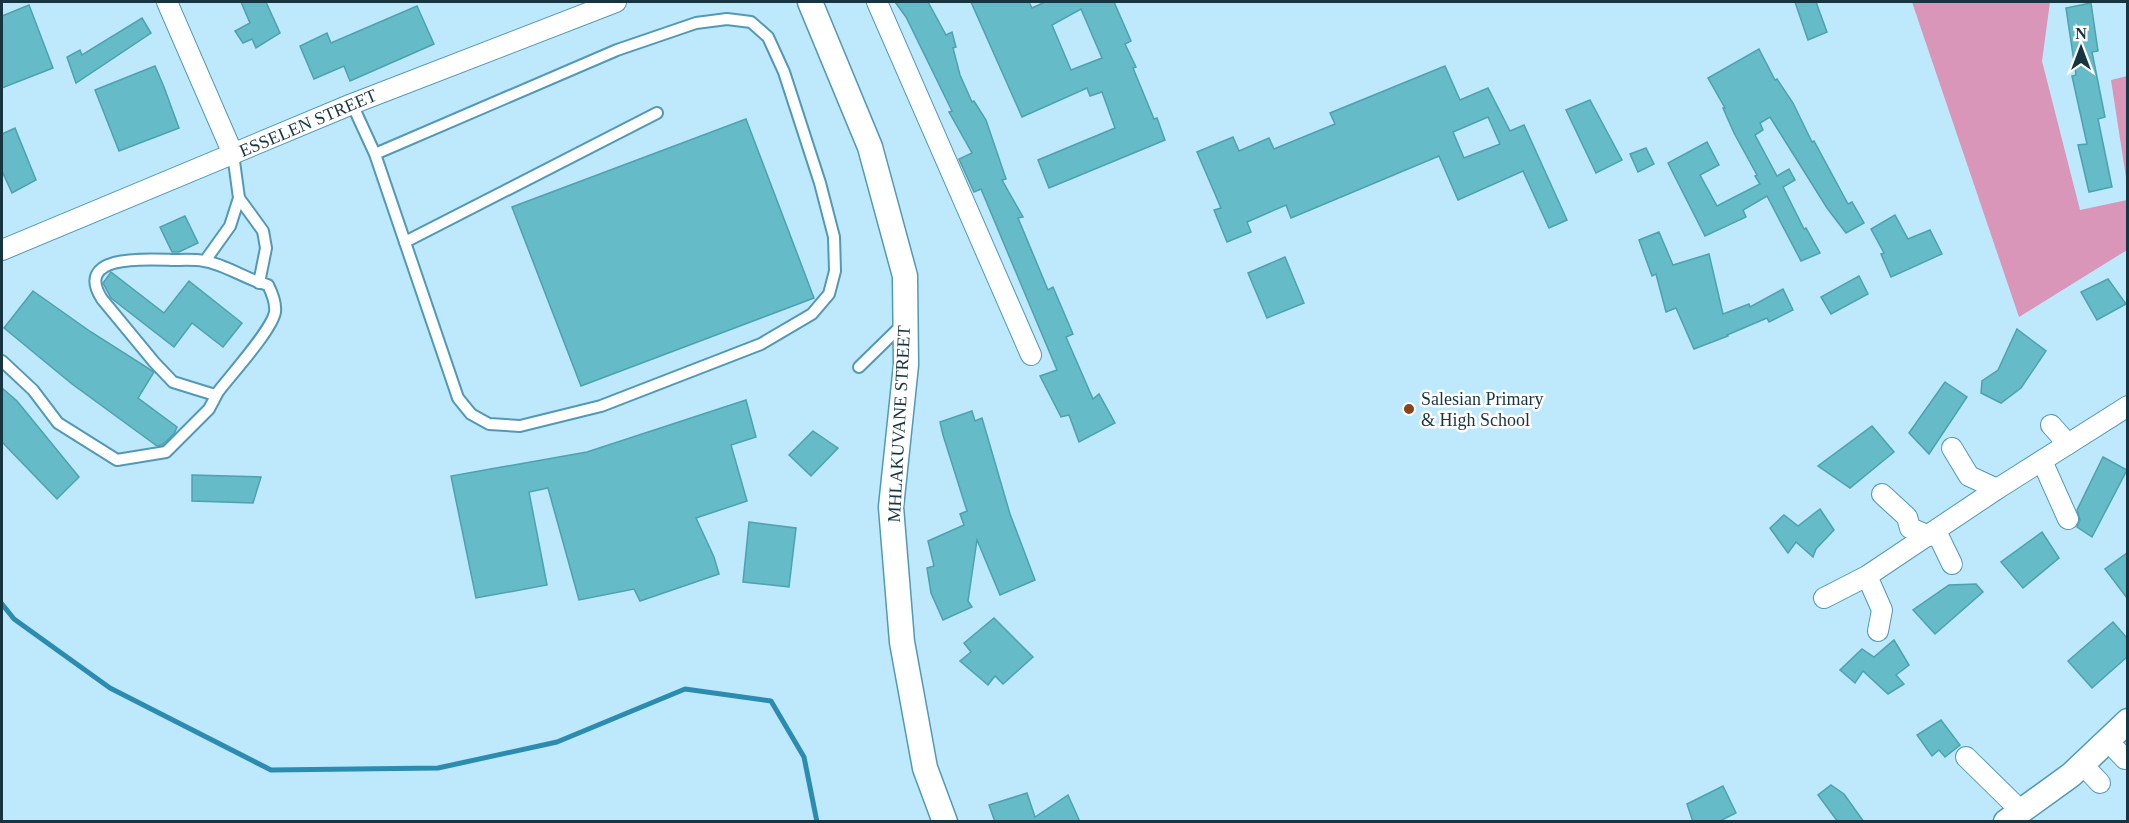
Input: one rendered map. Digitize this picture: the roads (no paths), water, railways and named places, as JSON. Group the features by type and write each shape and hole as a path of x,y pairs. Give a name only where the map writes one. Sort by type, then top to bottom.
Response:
{"street":[{"path":"167,2 233,154"},
{"name":"ESSELEN STREET","path":"2,250 352,104 616,2"},
{"name":"MHLAKUVANE STREET","path":"810,2 870,147 905,276 906,365 891,507 902,642 925,768 945,822"},
{"path":"877,2 1031,356"},
{"path":"1824,598 1867,576 2127,406"},
{"path":"2050,425 2068,444"},
{"path":"1952,448 1969,476 1997,489"},
{"path":"2042,461 2068,519"},
{"path":"1882,494 1907,517 1911,528 1933,534 1952,564"},
{"path":"1867,576 1882,610 1878,631"},
{"path":"1966,757 2016,817 2082,764 2127,721"},
{"path":"2107,740 2125,759"},
{"path":"2082,764 2100,783"}],"lane":[{"path":"352,104 375,154 458,398 471,414 489,424 520,426 601,406 761,344 812,314 829,294 835,271 834,237 820,183 784,72 768,37 751,22 726,19 696,23 617,50 375,154"},
{"path":"405,242 657,113"},
{"path":"205,261 230,226 239,198 233,154"},
{"path":"239,198 263,231 266,248 259,283"},
{"path":"2,361 33,390 58,423 117,460 166,452 209,409 218,392 261,339 275,313 273,296 268,285 205,261 134,259 109,264 100,271 95,281 96,291 102,299 173,382 215,395 218,392"},
{"path":"859,367 905,323"}],"waterway":[{"path":"2,604 14,619 110,688 271,770 438,768 557,742 685,689 771,701 804,757 817,822"}],"place":[{"name":"Salesian Primary & High School","path":"1409,409"}]}
